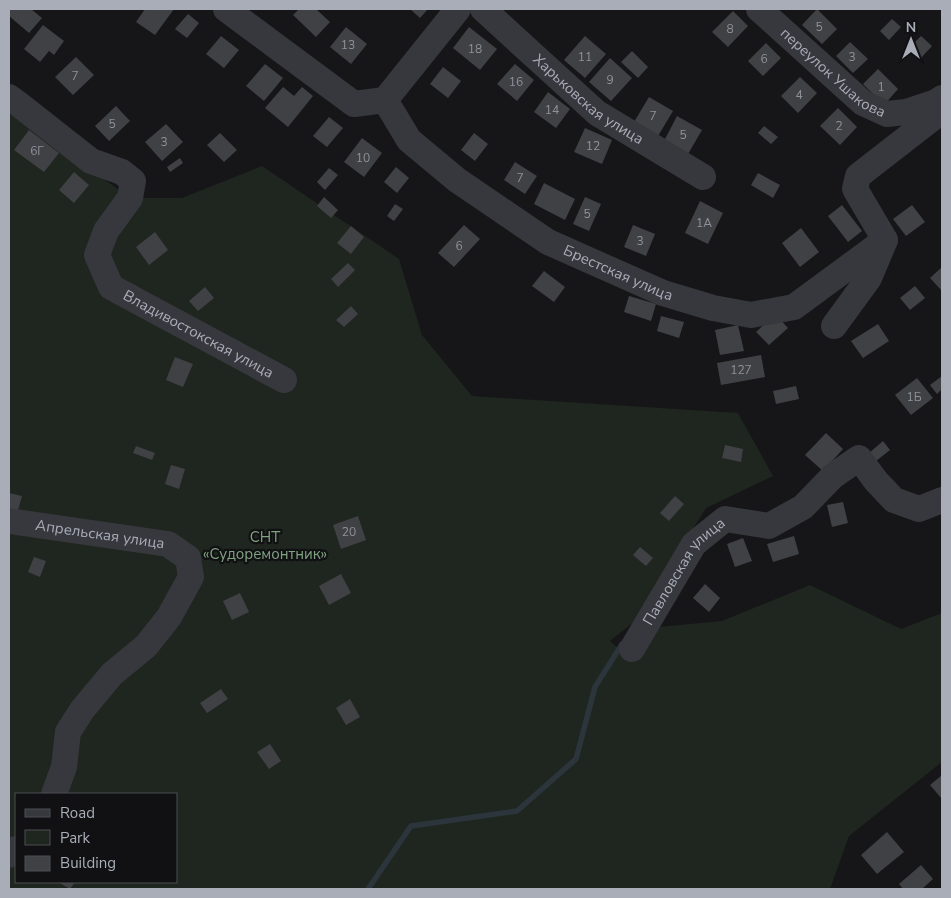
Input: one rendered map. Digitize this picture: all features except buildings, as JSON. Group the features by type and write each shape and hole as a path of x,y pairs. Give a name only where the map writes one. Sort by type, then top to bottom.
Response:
{"street":[{"path":"226,9 354,104 385,100 458,9"},
{"name":"Харьковская улица","path":"483,9 597,113 703,177"},
{"name":"переулок Ушакова","path":"759,9 863,102 887,114 906,112 939,100"},
{"name":"Владивостокская улица","path":"9,97 91,161 122,172 133,181 130,198 106,231 98,255 111,287 284,380"},
{"name":"Брестская улица","path":"385,100 410,140 457,180 548,242 663,293 713,308 751,315 794,307 885,240"},
{"path":"834,326 869,278 885,240 856,189 858,176 938,113 939,100"},
{"name":"Павловская улица","path":"632,649 694,544 725,519 769,526 803,507 832,476 860,458 876,481 894,500 920,509 942,500"},
{"name":"Апрельская улица","path":"9,521 168,544 188,558 191,578 169,617 146,646 112,674 82,710 68,732 64,767 54,793"}],"green space":[{"name":"СНТ «Судоремонтник»","path":"9,110 130,198 182,198 262,166 399,259 422,335 472,396 738,413 773,476 706,508 636,620 610,641 630,660 658,627 722,621 810,585 901,629 942,613 942,762 849,836 830,889 9,889"}],"waterway":[{"path":"368,889 411,826 517,811 576,759 595,687 622,644"}]}
